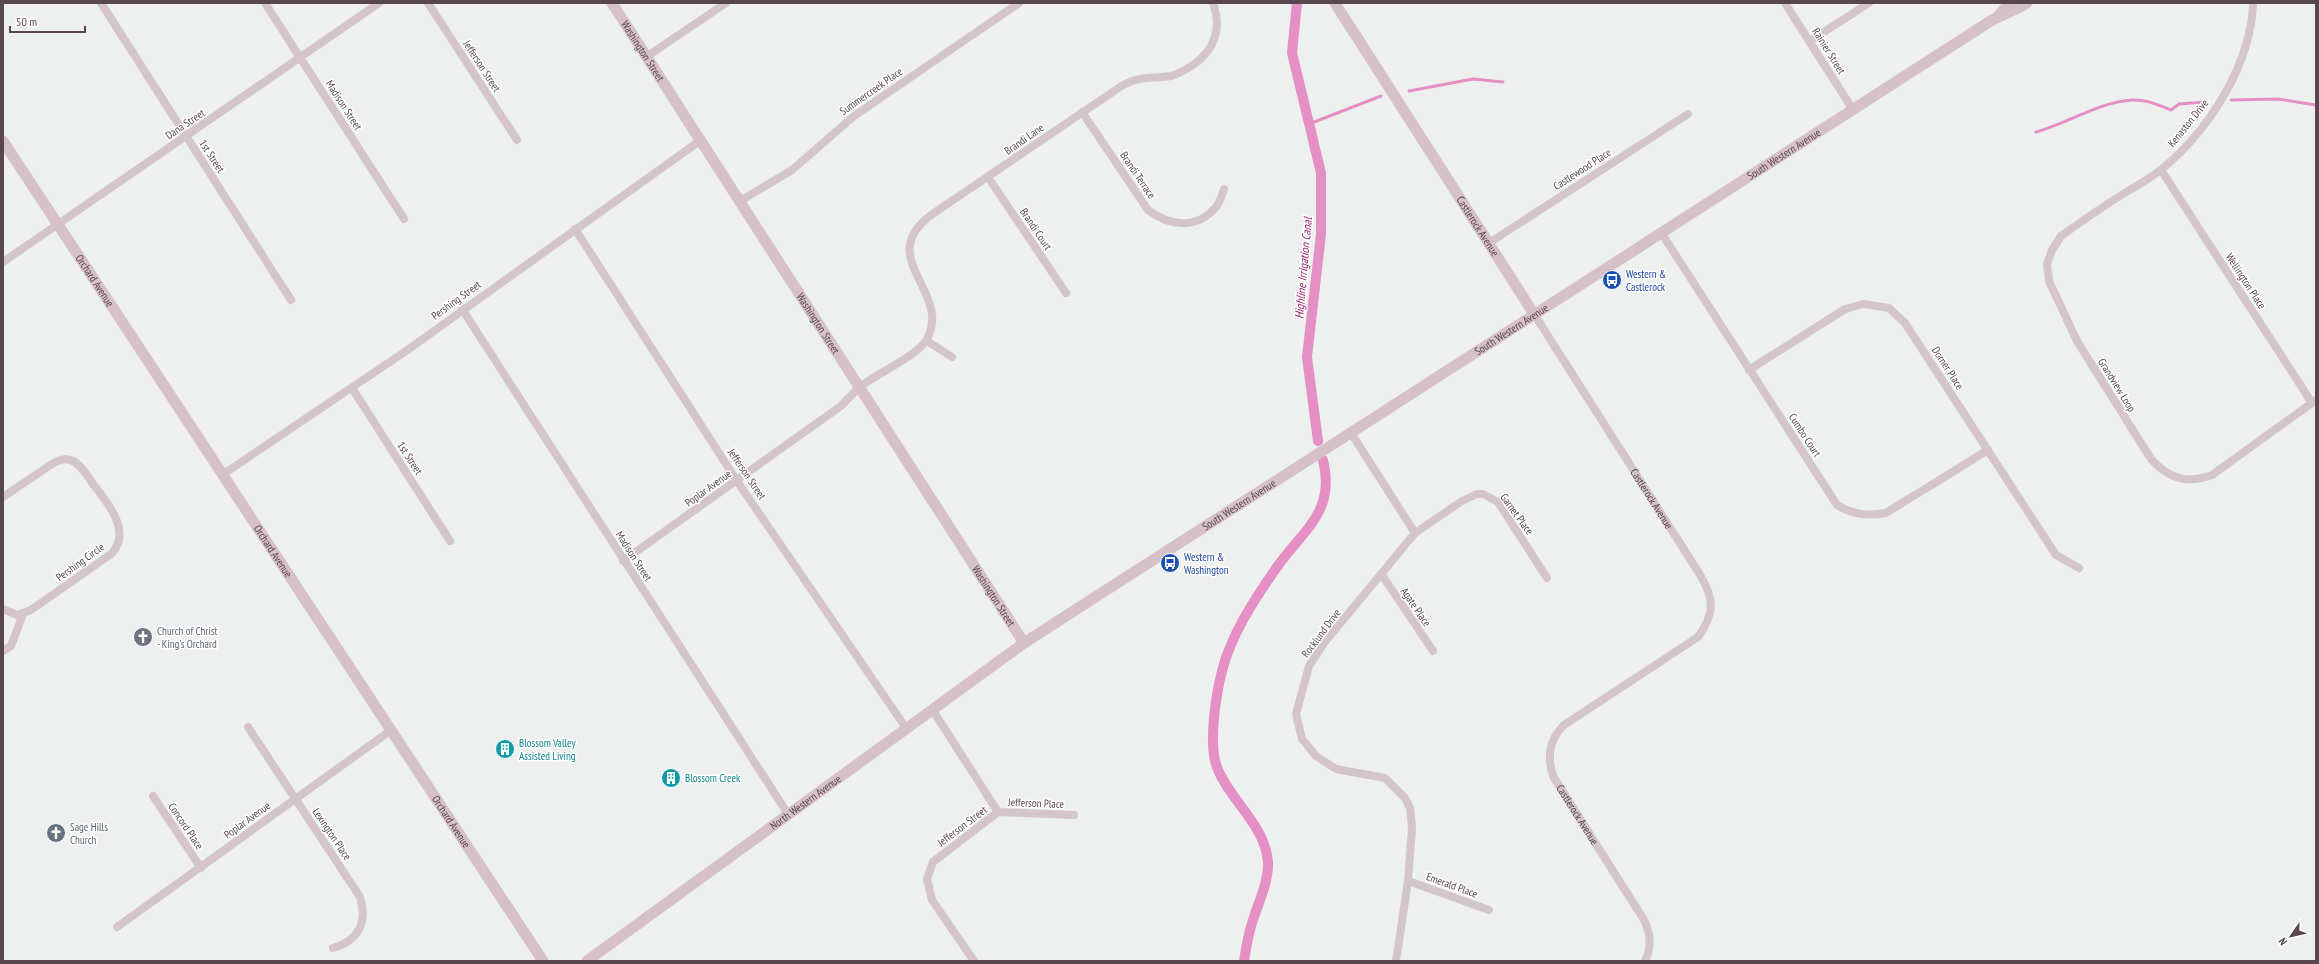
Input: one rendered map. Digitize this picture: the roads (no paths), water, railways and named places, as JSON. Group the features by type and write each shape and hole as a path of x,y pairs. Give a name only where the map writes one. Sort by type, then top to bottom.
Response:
{"street":[{"name":"1st Street","path":"101,3 291,300"},
{"name":"Madison Street","path":"265,3 404,219"},
{"name":"Dana Street","path":"3,262 379,3"},
{"name":"Jefferson Street","path":"428,3 517,140"},
{"name":"Washington Street","path":"612,3 861,387 1024,643"},
{"path":"646,57 726,3"},
{"name":"Summercreek Place","path":"740,201 792,170 854,116 1019,3"},
{"name":"Brandi Lane","path":"927,341 931,328 931,303 914,273 910,260 913,234 917,227 928,216 988,177 1082,112 1134,79 1176,74 1203,58 1213,45 1217,29 1218,20 1213,3"},
{"name":"Castlerock Avenue","path":"1335,3 1692,561 1708,589 1711,601 1711,614 1706,626 1698,637 1564,725 1550,745 1550,765 1552,776 1644,920 1650,941 1650,951 1645,961"},
{"name":"Rainier Street","path":"1785,3 1853,110"},
{"path":"1810,41 1869,3"},
{"name":"South Western Avenue","path":"1024,643 1534,314 1662,234 1999,15 2010,3"},
{"name":"South Western Avenue","path":"1999,15 2012,12 2027,3"},
{"name":"Kenaston Drive","path":"2086,218 2161,170 2197,132 2228,86 2248,42 2253,3"},
{"name":"Brandi Terrace","path":"1082,112 1148,210 1159,218 1170,223 1182,224 1200,219 1216,206 1224,189"},
{"name":"Castlewood Place","path":"1489,243 1688,114"},
{"name":"Orchard Avenue","path":"3,140 390,731 543,961"},
{"name":"Pershing Street","path":"222,475 352,388 701,140"},
{"name":"Wellington Place","path":"2161,170 2314,402"},
{"name":"Brandi Court","path":"988,177 1066,293"},
{"name":"Grandview Loop","path":"2086,218 2061,236 2052,250 2047,264 2049,281 2078,341 2151,460 2161,470 2173,477 2185,480 2199,480 2212,475 2314,402"},
{"name":"Jefferson Street","path":"575,229 737,481 906,728"},
{"name":"Cumbo Court","path":"1662,234 1837,505 1852,513 1869,516 1886,513 1988,450"},
{"name":"Dorner Place","path":"1749,370 1845,309 1864,304 1889,308 1905,323 2056,555 2080,568"},
{"name":"Madison Street","path":"462,309 623,561 788,814"},
{"path":"861,387 927,341 952,357"},
{"name":"Poplar Avenue","path":"623,561 841,406 861,387"},
{"name":"1st Street","path":"352,388 450,541"},
{"path":"1351,433 1415,533"},
{"name":"Pershing Circle","path":"3,497 52,464 61,460 70,460 77,463 84,471 114,513 118,524 117,545 111,554 23,614"},
{"name":"Garnet Place","path":"1415,533 1462,501 1477,494 1483,494 1498,502 1547,578"},
{"name":"Rocklund Drive","path":"1396,961 1408,881 1412,819 1410,808 1404,798 1385,778 1336,768 1324,763 1302,740 1296,714 1309,666 1324,643 1382,575 1415,533"},
{"name":"Agate Place","path":"1382,575 1433,651"},
{"path":"3,610 11,614 23,614 11,646 3,651"},
{"name":"North Western Avenue","path":"587,961 1024,643"},
{"name":"Jefferson Street","path":"932,709 998,812 933,862 927,879 932,900 974,961"},
{"name":"Lexington Place","path":"248,727 353,886 362,905 361,925 351,940 333,948"},
{"name":"Poplar Avenue","path":"117,927 390,731"},
{"name":"Concord Place","path":"153,796 201,868"},
{"name":"Jefferson Place","path":"998,812 1074,815"},
{"name":"Emerald Place","path":"1408,881 1489,910"}],"waterway":[{"name":"Highline Irrigation Canal","path":"1297,3 1292,53 1321,173 1321,234 1307,357 1318,441"},
{"path":"1409,91 1473,79 1503,82"},
{"path":"1309,124 1381,96"},
{"path":"2231,100 2278,99 2316,105"},
{"path":"2036,132 2096,109 2120,102 2142,100 2171,110 2179,104 2205,102"},
{"name":"Highline Irrigation Canal","path":"1244,961 1247,942 1267,877 1268,862 1265,848 1254,824 1223,779 1214,758 1213,733 1217,693 1222,671 1231,644 1252,604 1277,567 1315,519 1321,507 1325,493 1326,478 1323,460"}],"place":[{"name":"Western & Castlerock","path":"1612,280"},
{"name":"Western & Washington","path":"1170,563"},
{"name":"Church of Christ - King's Orchard","path":"143,637"},
{"name":"Blossom Valley Assisted Living","path":"505,749"},
{"name":"Blossom Creek","path":"671,778"},
{"name":"Sage Hills Church","path":"56,833"}]}
